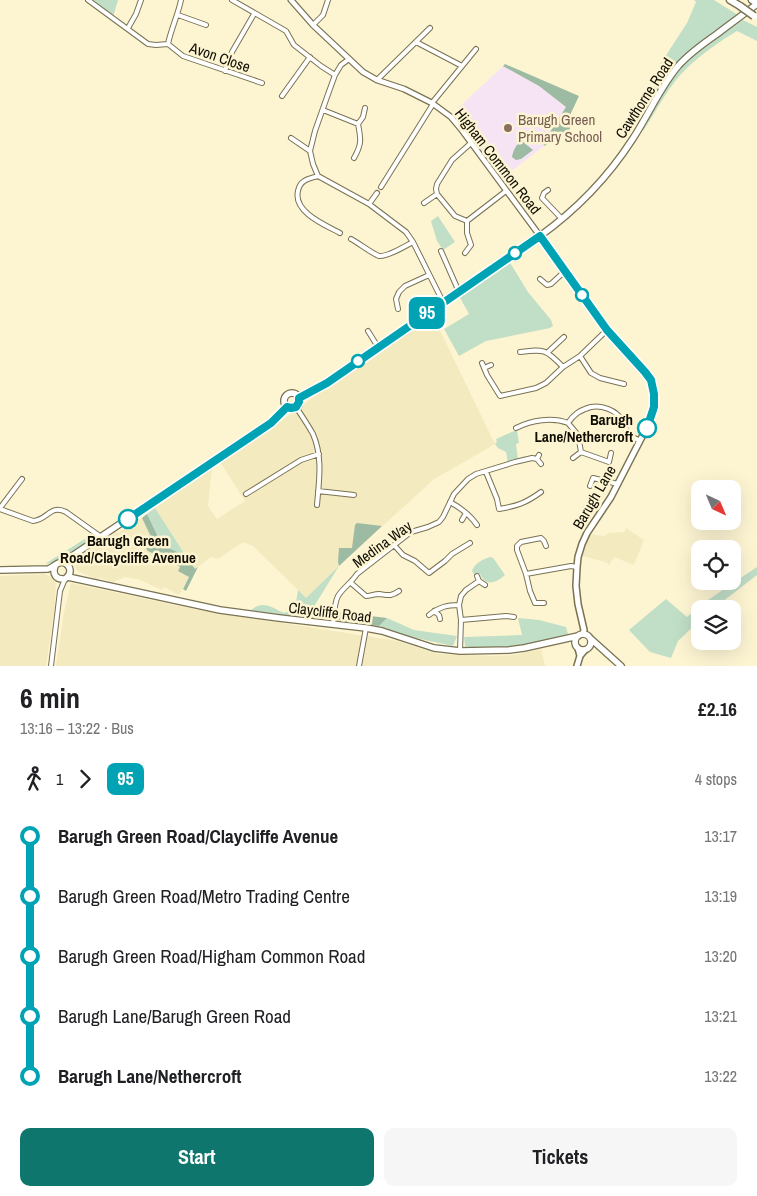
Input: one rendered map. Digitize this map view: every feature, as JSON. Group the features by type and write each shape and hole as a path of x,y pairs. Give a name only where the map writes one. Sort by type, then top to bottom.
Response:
{"highway":[{"path":"730,0 756,17"},
{"path":"752,0 757,4"}],"main road":[{"name":"Cawthorne Road","path":"299,398 327,383 562,219 584,200 617,162 678,66 700,46 757,4"},
{"name":"Barugh Lane","path":"540,236 607,330 651,380 654,394 654,407 647,427 611,498 582,544 577,567 578,604 584,630 578,640"},
{"path":"288,394 294,394 299,398 296,407 287,407 284,400 288,394"},
{"path":"0,570 48,568 64,562 271,423 287,407"},
{"path":"64,574 72,561 84,548"},
{"path":"64,562 64,574"},
{"path":"54,566 53,571 64,574"},
{"name":"Claycliffe Road","path":"39,569 220,610 382,631 434,648 460,651 509,650 565,639 578,640"},
{"path":"578,640 586,635 620,666"},
{"path":"580,656 588,648 591,642 590,638"},
{"path":"578,640 580,650 595,646 601,649"},
{"path":"577,666 580,656 578,640"}],"street":[{"path":"88,0 148,44 168,44"},
{"path":"128,28 141,0"},
{"name":"Avon Close","path":"181,0 168,44 182,56 262,83"},
{"path":"232,0 286,31 294,45 335,75"},
{"name":"Higham Common Road","path":"291,0 313,25 363,72 377,80 404,89 433,104 450,117 540,236"},
{"path":"313,25 323,15 328,0"},
{"path":"225,70 232,52 254,14"},
{"path":"178,15 206,25"},
{"path":"377,80 430,28"},
{"path":"416,42 462,66"},
{"path":"380,186 433,104 476,49"},
{"path":"282,96 310,57"},
{"path":"349,59 335,75 315,131 310,151 313,164 318,176 369,204 406,232 414,242 443,302"},
{"name":"Avon Close","path":"255,80 257,74"},
{"path":"354,158 360,147 358,124 363,117 365,108"},
{"path":"323,110 358,124"},
{"path":"291,138 310,151"},
{"path":"467,221 455,216 437,194 437,184 452,160 471,143"},
{"path":"318,176 301,183 297,196 298,202 306,214 338,232 339,226"},
{"path":"548,190 542,198 562,219"},
{"path":"467,221 506,191"},
{"path":"369,204 376,193"},
{"path":"424,203 437,194"},
{"path":"465,253 471,245 467,233 467,221"},
{"path":"351,238 381,256 414,242"},
{"path":"353,247 356,242"},
{"path":"441,251 458,292"},
{"path":"540,279 547,285 565,271"},
{"path":"398,309 396,299 402,289 429,274"},
{"path":"482,363 500,396 536,388 546,383 563,367 580,356 607,330"},
{"path":"368,331 378,347"},
{"path":"548,352 564,337"},
{"path":"520,352 542,350 548,352 563,367"},
{"path":"580,356 591,373 600,378 624,384"},
{"path":"484,368 491,365"},
{"path":"296,407 311,431 319,454 317,505"},
{"path":"568,423 576,413 586,408 603,407 619,416 623,420 629,434 640,441"},
{"path":"516,428 532,422 553,419 562,420 568,423 578,435 581,452"},
{"path":"573,458 581,452"},
{"path":"581,452 611,463 612,453"},
{"path":"246,494 301,460 319,454"},
{"name":"Medina Way","path":"333,624 337,598 357,574 412,532 438,522 443,517 454,494 468,479 476,474 532,458 538,457 541,464"},
{"path":"486,472 499,509 518,506 541,492"},
{"path":"22,478 0,508 33,522 60,508 101,538"},
{"path":"590,486 593,478 618,484"},
{"path":"318,491 354,494"},
{"path":"450,502 461,508 477,525"},
{"path":"462,520 466,513"},
{"path":"544,603 535,603 517,546 521,542 541,538 546,546"},
{"path":"394,545 403,555 416,561 429,573 452,554 470,543"},
{"path":"526,574 571,566 577,567"},
{"path":"51,666 60,591 64,574"},
{"path":"477,576 479,581 485,585"},
{"path":"460,651 461,620 459,605 461,596 479,581"},
{"path":"351,583 366,596 377,594 384,596 399,591"},
{"path":"429,615 439,608 448,605 459,605"},
{"path":"434,611 439,615 440,619"},
{"path":"461,620 514,617"},
{"path":"359,666 366,628"}],"shaded area":[{"name":"Barugh Green Primary School","path":"503,66 539,86 567,108 543,143 544,146 501,179 452,114"},
{"path":"432,314 495,444 433,480 306,598 253,546 243,542 218,559 211,557 195,569 155,508 212,468 208,506 217,519 245,501 220,462"},
{"path":"142,518 153,541 148,551 180,568 189,577 179,595 164,587 162,590 140,580 125,577 113,582 100,578 96,579 78,571 75,567 79,558 116,532 118,533"},
{"path":"626,528 644,540 634,565 614,557 609,565 606,562 582,556 590,534 605,536 608,533 624,532"},
{"path":"45,574 56,580 55,606 46,666 0,666 0,576"},
{"path":"71,583 193,609 397,641 438,654 495,656 514,655 541,649 545,666 56,666 64,612"}],"green space":[{"path":"91,0 118,0 113,17"},
{"path":"694,0 714,0 738,15 680,59 656,94 638,126 652,94 659,66 687,23 696,2"},
{"path":"743,20 757,27 757,41 737,31 705,53 674,82 643,131 661,94 686,62 710,42"},
{"path":"505,64 579,96 571,113 570,129 559,138 544,146 543,143 566,107 539,86 503,66"},
{"path":"522,141 533,150 521,159 516,160 512,157 513,152"},
{"path":"438,216 455,242 443,250 437,241 431,221"},
{"path":"509,261 528,292 551,320 553,326 486,341 459,356 444,329 469,314 459,296"},
{"path":"517,431 519,443 516,444 518,460 508,464 506,452 495,444 497,442 496,439"},
{"path":"155,508 186,556 162,545 147,514"},
{"path":"147,514 162,545 186,556 195,569 198,567 186,591 183,589 189,577 178,571 180,567 148,551 145,547 153,541 142,518"},
{"path":"357,523 382,526 339,566 339,548 352,548 355,525"},
{"path":"91,535 94,537 56,562 45,564"},
{"path":"491,557 505,575 495,582 485,581 480,574 474,574 472,571 480,562"},
{"path":"339,566 313,608 312,619 251,610 259,605 271,607 284,613 295,608 298,590 306,598"},
{"path":"757,567 757,575 741,587 741,578"},
{"path":"723,590 738,590 725,600 708,600"},
{"path":"666,599 687,617 691,614 691,629 678,641 671,658 650,652 629,630"},
{"path":"313,609 332,611 330,616 321,620 312,619"},
{"path":"338,612 387,618 379,626 341,621 337,618"},
{"path":"387,618 414,630 457,636 453,646 407,636 379,626"},
{"path":"518,618 539,620 566,627 568,634 524,646 467,648 465,646 464,637 522,635"}],"bus line":[{"name":"95","path":"128,519 271,423 287,407 296,407 299,398 327,383 540,236 607,330 651,380 654,407 647,428"}],"place":[{"name":"Barugh Green Primary School","path":"508,128"},
{"name":"Barugh Lane/Nethercroft","path":"647,428"},
{"name":"Barugh Green Road/Claycliffe Avenue","path":"128,519"}]}
